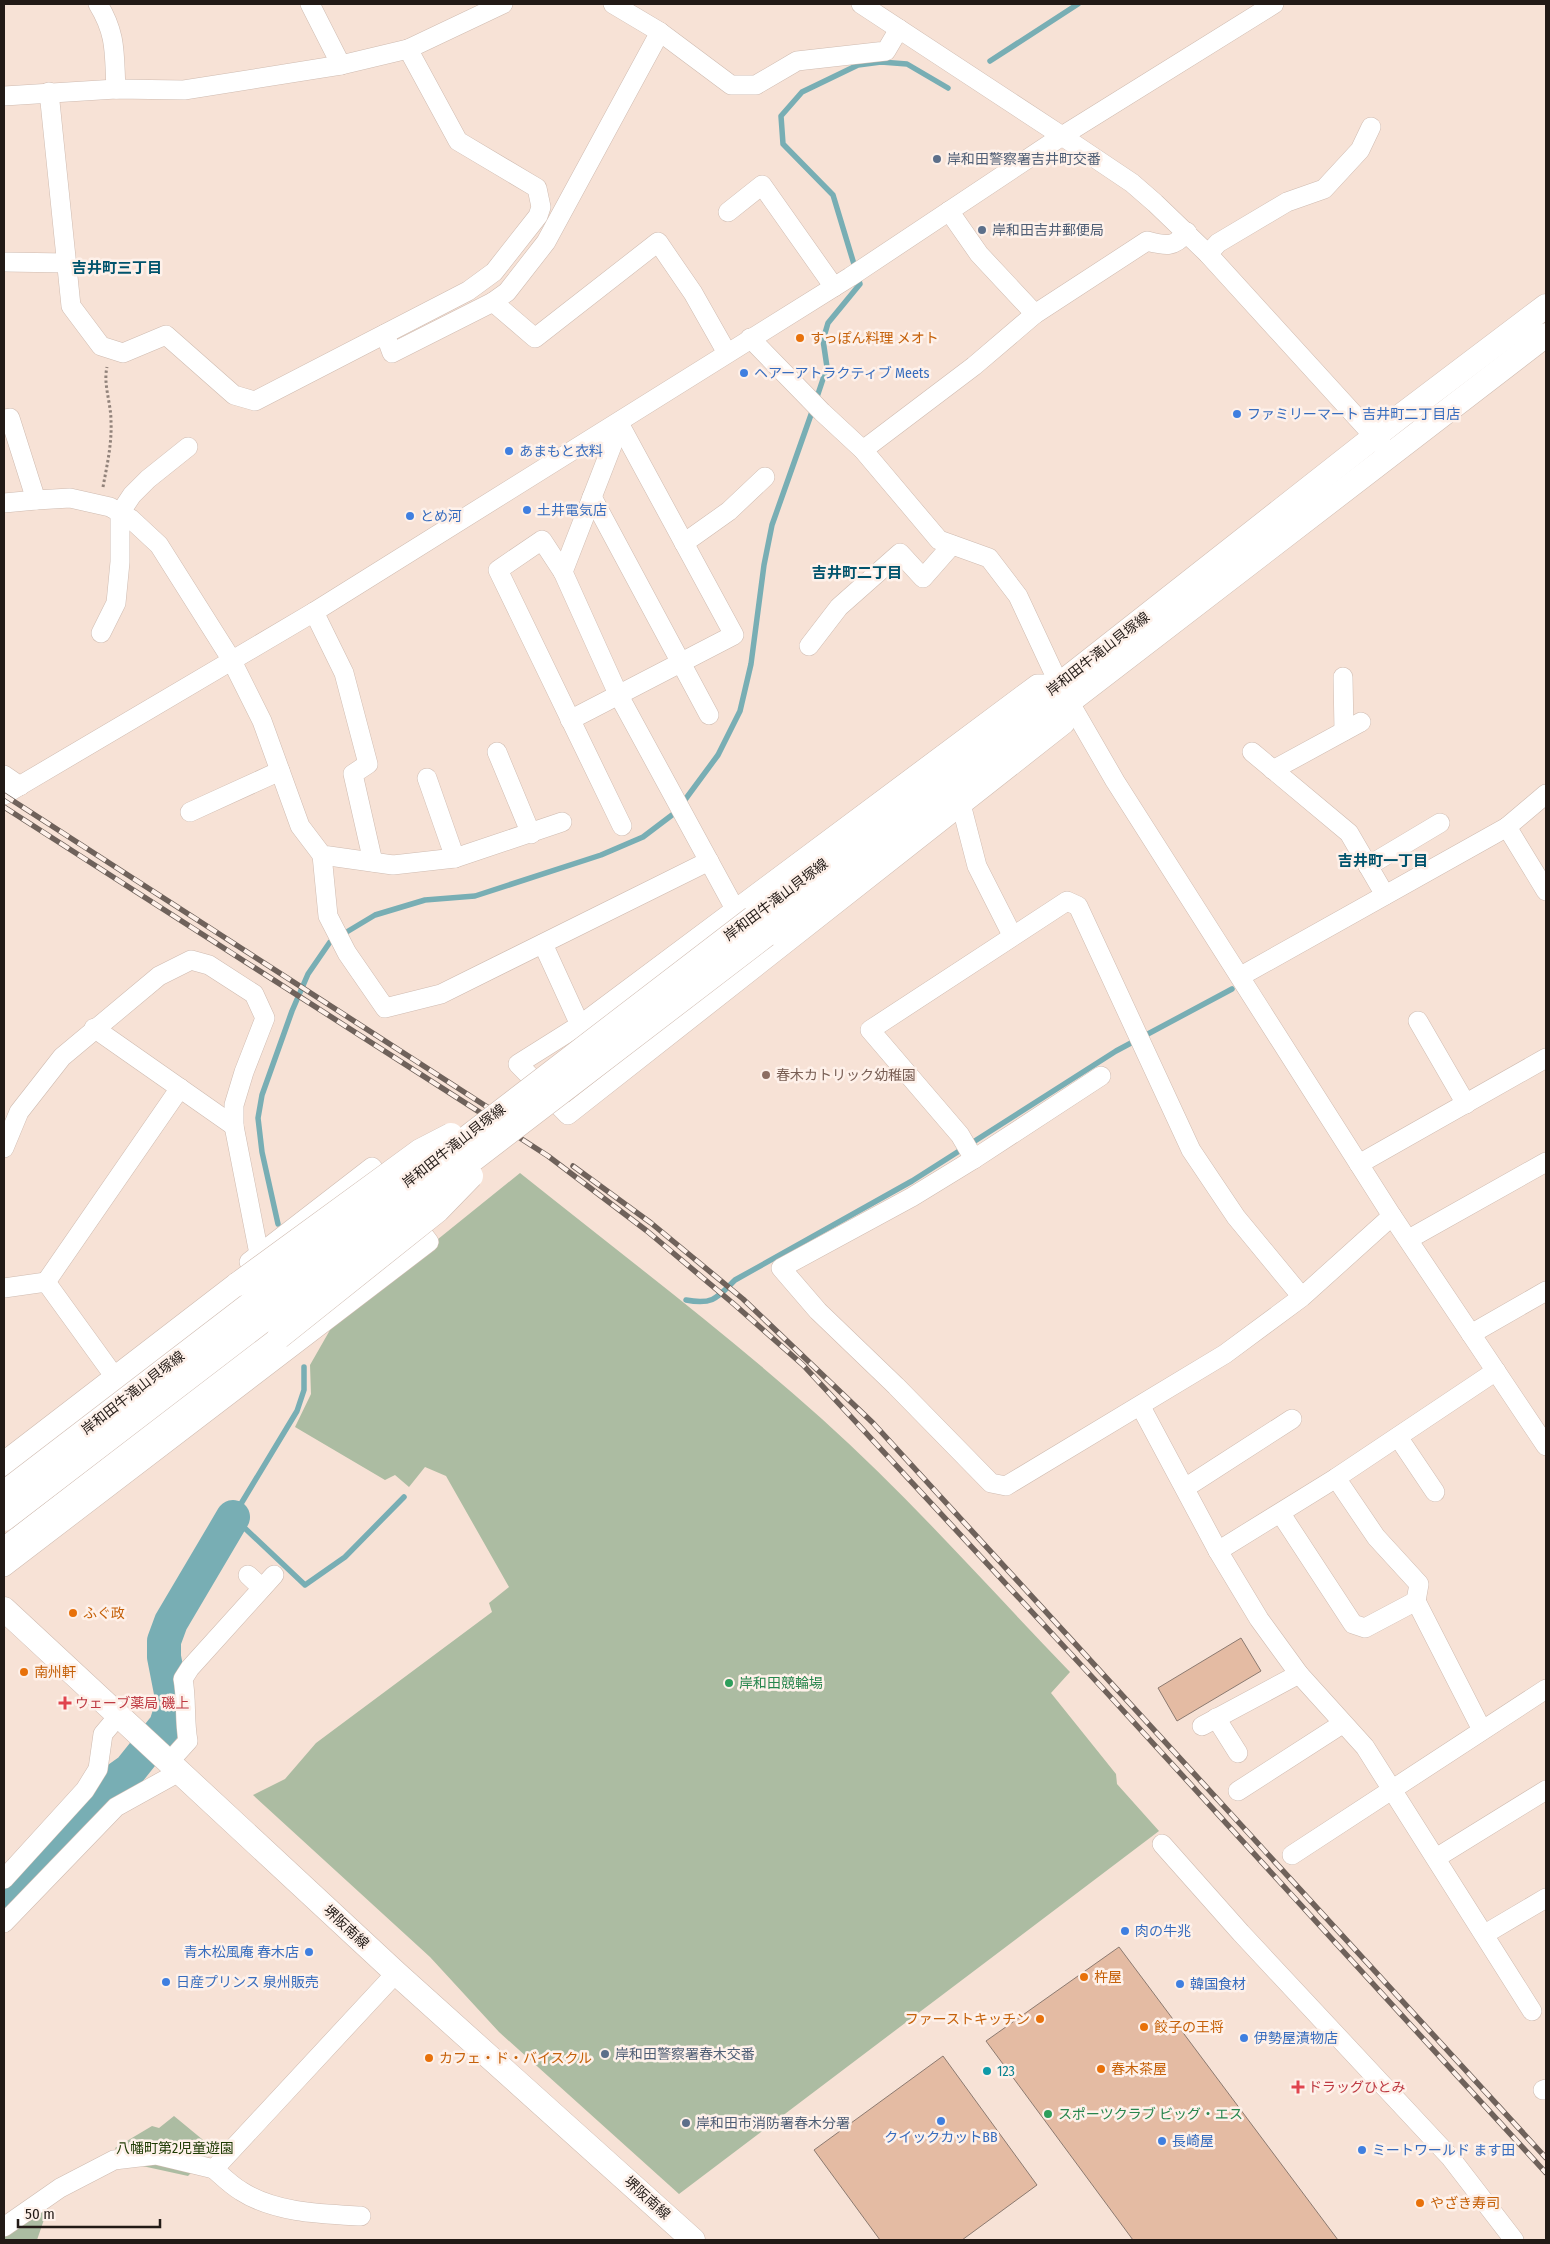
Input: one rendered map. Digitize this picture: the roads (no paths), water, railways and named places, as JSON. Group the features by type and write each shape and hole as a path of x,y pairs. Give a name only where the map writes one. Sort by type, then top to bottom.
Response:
{"main road":[{"name":"岸和田牛滝山貝塚線","path":"1065,693 1374,437 1546,306"},
{"name":"岸和田牛滝山貝塚線","path":"4,1520 515,1113 752,920 1391,455 1546,335"},
{"name":"岸和田牛滝山貝塚線","path":"4,1493 515,1113"},
{"path":"4,1464 238,1284 420,1151 515,1113"},
{"path":"4,1550 279,1337 438,1210 515,1113"},
{"name":"堺阪南線","path":"4,1609 396,1973 694,2240"}],"street":[{"path":"98,4 108,20 113,34 116,89"},
{"path":"310,4 341,66"},
{"path":"4,96 116,89 184,90 341,66 408,49 503,4"},
{"path":"614,4 660,32 732,85 756,85 797,61 886,51 898,28"},
{"path":"861,4 1132,183 1187,232 1208,254 1391,455"},
{"path":"4,775 12,790 314,612 621,422 727,352 834,286 1062,136 1274,4"},
{"path":"385,334 392,353 493,302 507,292 546,242 660,32"},
{"path":"50,92 71,306 101,346 123,353 166,334 234,396 255,401 468,291 494,272 538,216 541,207 537,188 458,141 408,49"},
{"path":"1208,254 1218,243 1287,202 1324,189 1337,178 1360,150 1371,127"},
{"path":"728,212 762,185 834,286"},
{"path":"948,211 979,254 1035,314"},
{"path":"863,450 974,366 1035,314 1147,241 1166,246 1180,242 1187,232"},
{"path":"493,302 535,338 658,242 693,294 727,352"},
{"path":"4,262 67,263"},
{"path":"750,338 822,412 863,450 938,540 989,558 1018,596 1065,693 1115,781 1241,976 1392,1216 1546,1446"},
{"path":"4,419 10,418 36,500"},
{"path":"563,572 621,422"},
{"path":"570,720 734,635 621,422"},
{"path":"101,634 116,603 120,562 120,513 132,495 148,479 188,447"},
{"path":"684,543 729,511 765,477"},
{"path":"592,497 708,715"},
{"path":"4,502 70,498 110,507 131,519 159,545 232,659 262,721 300,826 322,855 328,916 347,953 385,1008 441,994 709,861"},
{"path":"622,826 498,570 542,540 563,572 618,694 709,861 752,920 599,1011 518,1064 568,1115 962,808 1065,724 1065,693"},
{"path":"809,646 839,607 900,553 923,578 952,545"},
{"path":"314,612 344,673 368,764 352,774 373,862"},
{"path":"1343,677 1344,731"},
{"path":"1273,770 1361,722"},
{"path":"497,752 530,834"},
{"path":"1252,752 1349,833 1385,895"},
{"path":"190,812 280,771"},
{"path":"426,778 455,858"},
{"path":"1241,976 1508,826 1546,794"},
{"path":"962,808 977,866 1012,935"},
{"path":"322,855 393,865 455,858 562,822"},
{"path":"1368,866 1440,823"},
{"path":"1508,826 1546,892"},
{"path":"974,1159 960,1135 870,1030 1012,935 1067,901 1078,906 1191,1150 1236,1218 1302,1298"},
{"path":"543,944 580,1025"},
{"path":"4,1148 19,1112 62,1057 94,1028 159,976 191,960 209,965 254,994 265,1018 234,1104 234,1126 259,1254"},
{"path":"599,1011 639,1059"},
{"path":"1418,1020 1466,1104"},
{"path":"94,1028 234,1126"},
{"path":"1360,1164 1546,1058"},
{"path":"1101,1076 912,1197 781,1268 818,1311 896,1386 991,1483 1006,1486 1140,1407 1225,1354 1302,1298 1392,1216"},
{"path":"4,1288 46,1282 180,1088"},
{"path":"1409,1239 1546,1162"},
{"path":"4,1449 372,1168 429,1242 4,1567"},
{"path":"46,1282 109,1369"},
{"path":"1471,1334 1546,1291"},
{"path":"1218,1551 1281,1514 1496,1370"},
{"path":"1140,1407 1218,1551 1259,1620 1299,1674 1342,1724 1365,1747 1532,2011"},
{"path":"1185,1488 1292,1419"},
{"path":"1398,1437 1435,1492"},
{"path":"1336,1478 1376,1537 1419,1584 1416,1601 1482,1730"},
{"path":"1281,1514 1353,1624 1365,1628 1416,1601"},
{"path":"4,1923 116,1807 170,1763 188,1741 184,1722 186,1697 183,1680 208,1635 268,1581 248,1575"},
{"path":"1238,1753 1209,1722 1299,1674"},
{"path":"1292,1855 1392,1792 1482,1730 1546,1689"},
{"path":"4,1879 85,1790 98,1770 103,1734 122,1718"},
{"path":"1238,1790 1342,1724"},
{"path":"1436,1858 1546,1790"},
{"path":"1162,1844 1241,1933 1450,2157 1514,2240"},
{"path":"1485,1934 1546,1898"},
{"path":"214,2169 396,1973"},
{"path":"4,2228 60,2188 114,2160 156,2155 214,2169 241,2192 268,2203 296,2210 361,2216"}],"waterway":[{"path":"990,61 1078,4"},
{"path":"816,400 827,367 823,340 828,323 860,284 833,195 783,144 781,116 802,92 858,65 881,62 907,64 948,88"},
{"path":"278,1224 262,1152 258,1118 262,1095 292,1011 308,974 330,942 375,915 425,900 475,896 601,855 643,837 676,812 718,755 740,711 751,664 764,565 772,525 813,409"},
{"path":"686,1300 703,1302 714,1299 735,1280 912,1181 1116,1051 1232,989"},
{"path":"304,1367 304,1390 297,1411 233,1517 305,1585 345,1557 404,1497"},
{"path":"4,1898 109,1785 130,1770 166,1725 173,1703 164,1657 164,1641 171,1622 233,1517"}],"railway":[{"path":"4,795 495,1112"},
{"path":"4,807 548,1156 647,1231 803,1365 1107,1693 1546,2173"},
{"path":"573,1166 651,1223 743,1299 873,1423 1546,2158"}],"place":[{"name":"岸和田警察署吉井町交番","path":"937,159"},
{"name":"岸和田吉井郵便局","path":"982,230"},
{"name":"すっぽん料理 メオト","path":"800,338"},
{"name":"ヘアーアトラクティブ Meets","path":"744,373"},
{"name":"ファミリーマート 吉井町二丁目店","path":"1237,414"},
{"name":"あまもと衣料","path":"509,451"},
{"name":"土井電気店","path":"527,510"},
{"name":"とめ河","path":"410,516"},
{"name":"春木カトリック幼稚園","path":"766,1075"},
{"name":"ふぐ政","path":"73,1613"},
{"name":"南州軒","path":"24,1672"},
{"name":"岸和田競輪場","path":"729,1683"},
{"name":"ウェーブ薬局 磯上","path":"65,1703"},
{"name":"肉の牛兆","path":"1125,1931"},
{"name":"青木松風庵 春木店","path":"309,1952"},
{"name":"杵屋","path":"1084,1977"},
{"name":"日産プリンス 泉州販売","path":"166,1982"},
{"name":"韓国食材","path":"1180,1984"},
{"name":"ファーストキッチン","path":"1040,2019"},
{"name":"餃子の王将","path":"1144,2027"},
{"name":"伊勢屋漬物店","path":"1244,2038"},
{"name":"岸和田警察署春木交番","path":"605,2054"},
{"name":"カフェ・ド・バイスクル","path":"429,2058"},
{"name":"春木茶屋","path":"1101,2069"},
{"name":"123","path":"987,2071"},
{"name":"ドラッグひとみ","path":"1298,2087"},
{"name":"スポーツクラブ ビッグ・エス","path":"1048,2114"},
{"name":"クイックカットBB","path":"941,2121"},
{"name":"岸和田市消防署春木分署","path":"686,2123"},
{"name":"長崎屋","path":"1162,2141"},
{"name":"ミートワールド ます田","path":"1362,2150"},
{"name":"やざき寿司","path":"1420,2203"}],"district":[{"name":"吉井町三丁目","path":"117,268"},
{"name":"吉井町二丁目","path":"857,573"},
{"name":"吉井町一丁目","path":"1383,861"}],"park label":[{"name":"八幡町第2児童遊園","path":"175,2148"}]}
